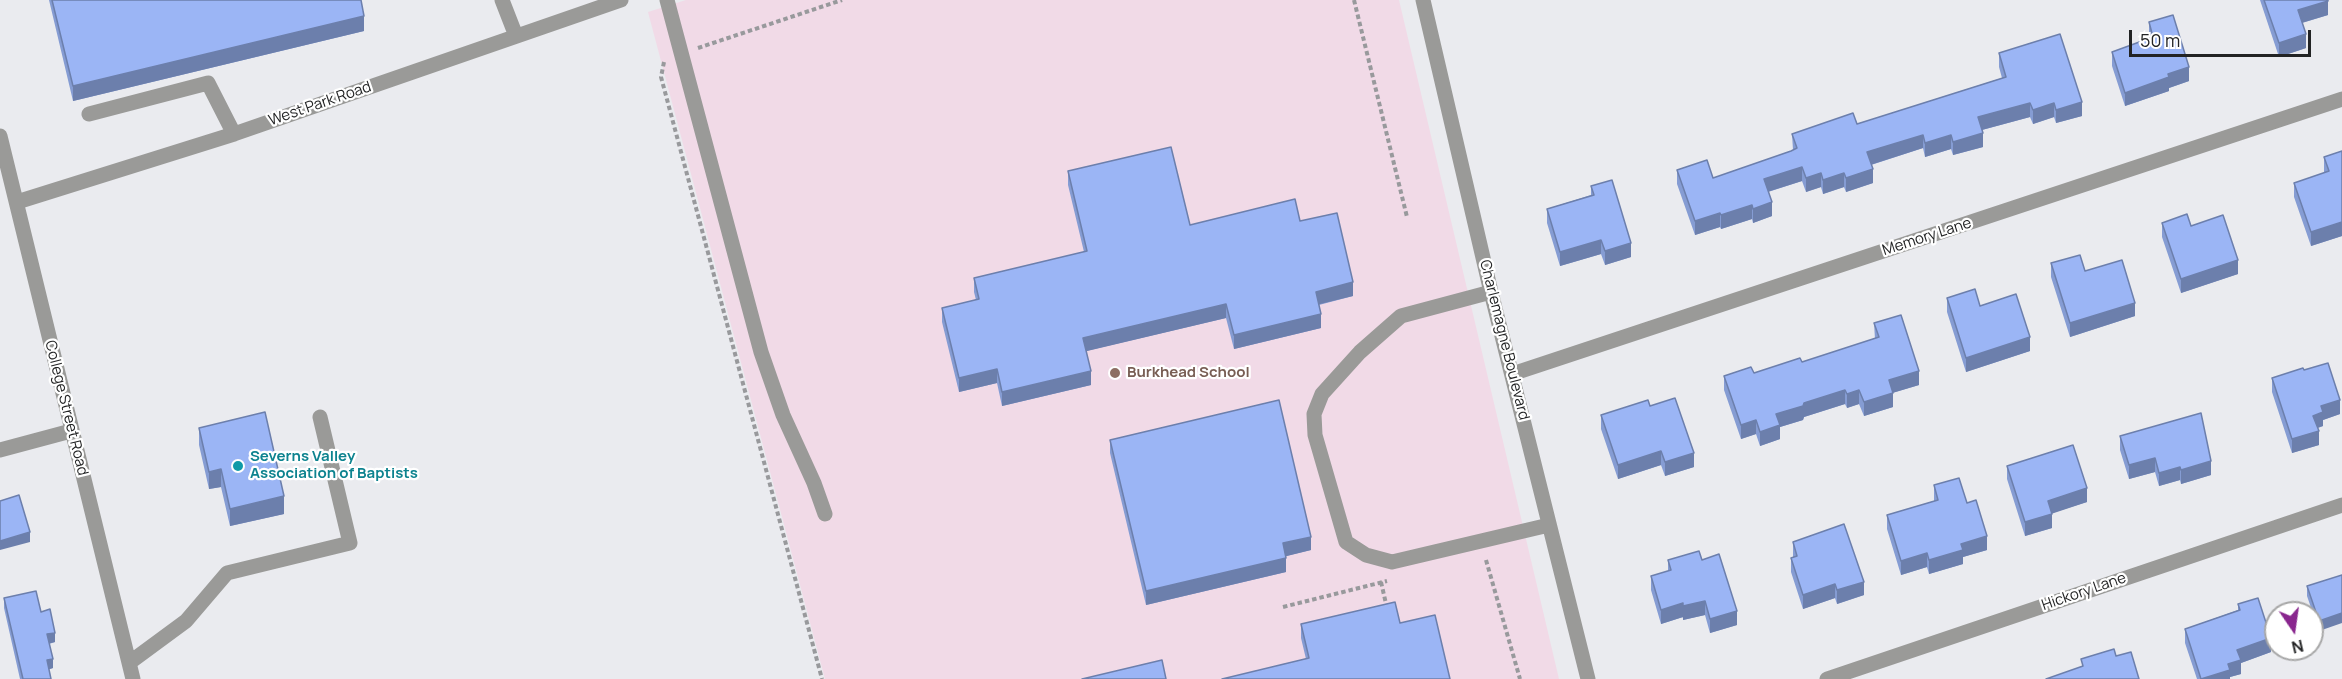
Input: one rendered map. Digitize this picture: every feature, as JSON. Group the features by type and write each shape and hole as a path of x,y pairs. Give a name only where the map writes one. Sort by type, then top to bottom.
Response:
{"street":[{"path":"502,0 516,36"},
{"name":"West Park Road","path":"16,202 234,134 621,0"},
{"path":"667,0 761,352 783,415 825,513"},
{"name":"Charlemagne Boulevard","path":"1423,0 1491,292 1588,679"},
{"path":"89,114 208,83 234,134"},
{"name":"Memory Lane","path":"1512,374 2342,99"},
{"name":"College Street Road","path":"0,136 133,679"},
{"path":"1491,292 1401,316 1360,352 1322,394 1314,414 1315,435 1346,542 1366,555 1392,562 1549,525"},
{"path":"129,663 186,621 227,573 350,543 320,417"},
{"path":"0,450 71,431"},
{"name":"Hickory Lane","path":"1827,679 2342,505"}],"path":[{"path":"697,48 842,0"},
{"path":"1354,0 1407,217"},
{"path":"668,58 662,66 661,76 822,679"},
{"path":"1485,559 1520,679"},
{"path":"1381,582 1390,617"}],"shaded area":[{"name":"Burkhead School","path":"686,0 1399,0 1559,679 825,679 648,12"}],"building":[{"path":"52,0 361,0 364,16 73,86"},
{"path":"2264,0 2328,1 2298,10 2306,34 2279,43"},
{"path":"2173,15 2189,67 2125,93 2112,52 2153,37 2149,22"},
{"path":"2060,34 2082,102 2056,110 2054,103 2033,110 2030,103 1978,117 1983,133 1953,142 1951,135 1925,143 1923,135 1867,152 1873,169 1846,178 1844,173 1823,180 1821,173 1806,178 1802,167 1764,179 1772,202 1753,209 1752,205 1695,221 1677,170 1707,160 1713,178 1797,148 1792,134 1853,113 1857,124 2006,77 1999,53"},
{"path":"1171,147 1190,225 1295,199 1300,221 1337,213 1353,282 1316,292 1321,314 1234,335 1226,304 1083,338 1091,371 1002,392 997,369 959,378 942,308 979,299 974,278 1087,251 1068,171"},
{"path":"2342,151 2342,222 2311,232 2294,183 2329,171 2324,157"},
{"path":"1612,180 1631,243 1605,251 1601,240 1560,252 1547,209 1594,195 1591,186"},
{"path":"2187,214 2191,226 2223,215 2238,260 2181,279 2162,223"},
{"path":"2080,255 2085,271 2122,260 2135,303 2070,323 2051,263"},
{"path":"1975,289 1980,306 2016,294 2030,337 1966,358 1947,298"},
{"path":"1901,315 1919,371 1889,380 1893,393 1864,402 1859,390 1847,394 1845,390 1776,414 1780,425 1760,432 1756,420 1741,425 1724,376 1751,367 1754,373 1800,358 1802,362 1879,337 1874,323"},
{"path":"2328,363 2340,400 2321,406 2323,412 2313,416 2319,431 2292,439 2272,378"},
{"path":"1675,398 1694,453 1665,462 1661,451 1618,465 1601,415 1648,400 1650,406"},
{"path":"1279,400 1311,537 1283,543 1286,558 1146,591 1110,440"},
{"name":"Severns Valley Association of Baptists","path":"265,412 284,496 230,509 221,469 209,472 199,428"},
{"path":"2201,413 2211,461 2181,470 2180,467 2159,473 2155,458 2129,465 2120,436"},
{"path":"2073,445 2087,488 2048,501 2052,514 2025,522 2007,466"},
{"path":"1959,478 1967,503 1976,500 1987,536 1961,544 1963,550 1929,560 1927,553 1901,561 1887,515 1938,500 1934,485"},
{"path":"19,495 30,532 0,541 0,501"},
{"path":"1844,524 1864,582 1837,590 1835,584 1803,595 1791,558 1797,556 1793,542"},
{"path":"1699,551 1702,560 1719,554 1737,611 1710,619 1705,601 1683,606 1683,603 1661,610 1651,576 1671,570 1668,560"},
{"path":"2342,575 2342,613 2324,619 2324,601 2312,601 2307,586"},
{"path":"36,591 41,612 50,609 55,633 47,634 53,659 47,660 51,679 23,679 4,598"},
{"path":"2258,598 2264,616 2264,640 2237,650 2241,660 2228,664 2230,670 2201,679 2185,629 2240,610 2238,604"},
{"path":"1395,602 1400,623 1435,615 1450,679 1222,679 1309,658 1301,624"},
{"path":"2114,649 2116,656 2131,652 2139,679 2046,679 2083,666 2081,659"},
{"path":"1162,660 1166,679 1082,679"}],"place":[{"name":"Burkhead School","path":"1115,373"},
{"name":"Severns Valley Association of Baptists","path":"238,466"}]}
